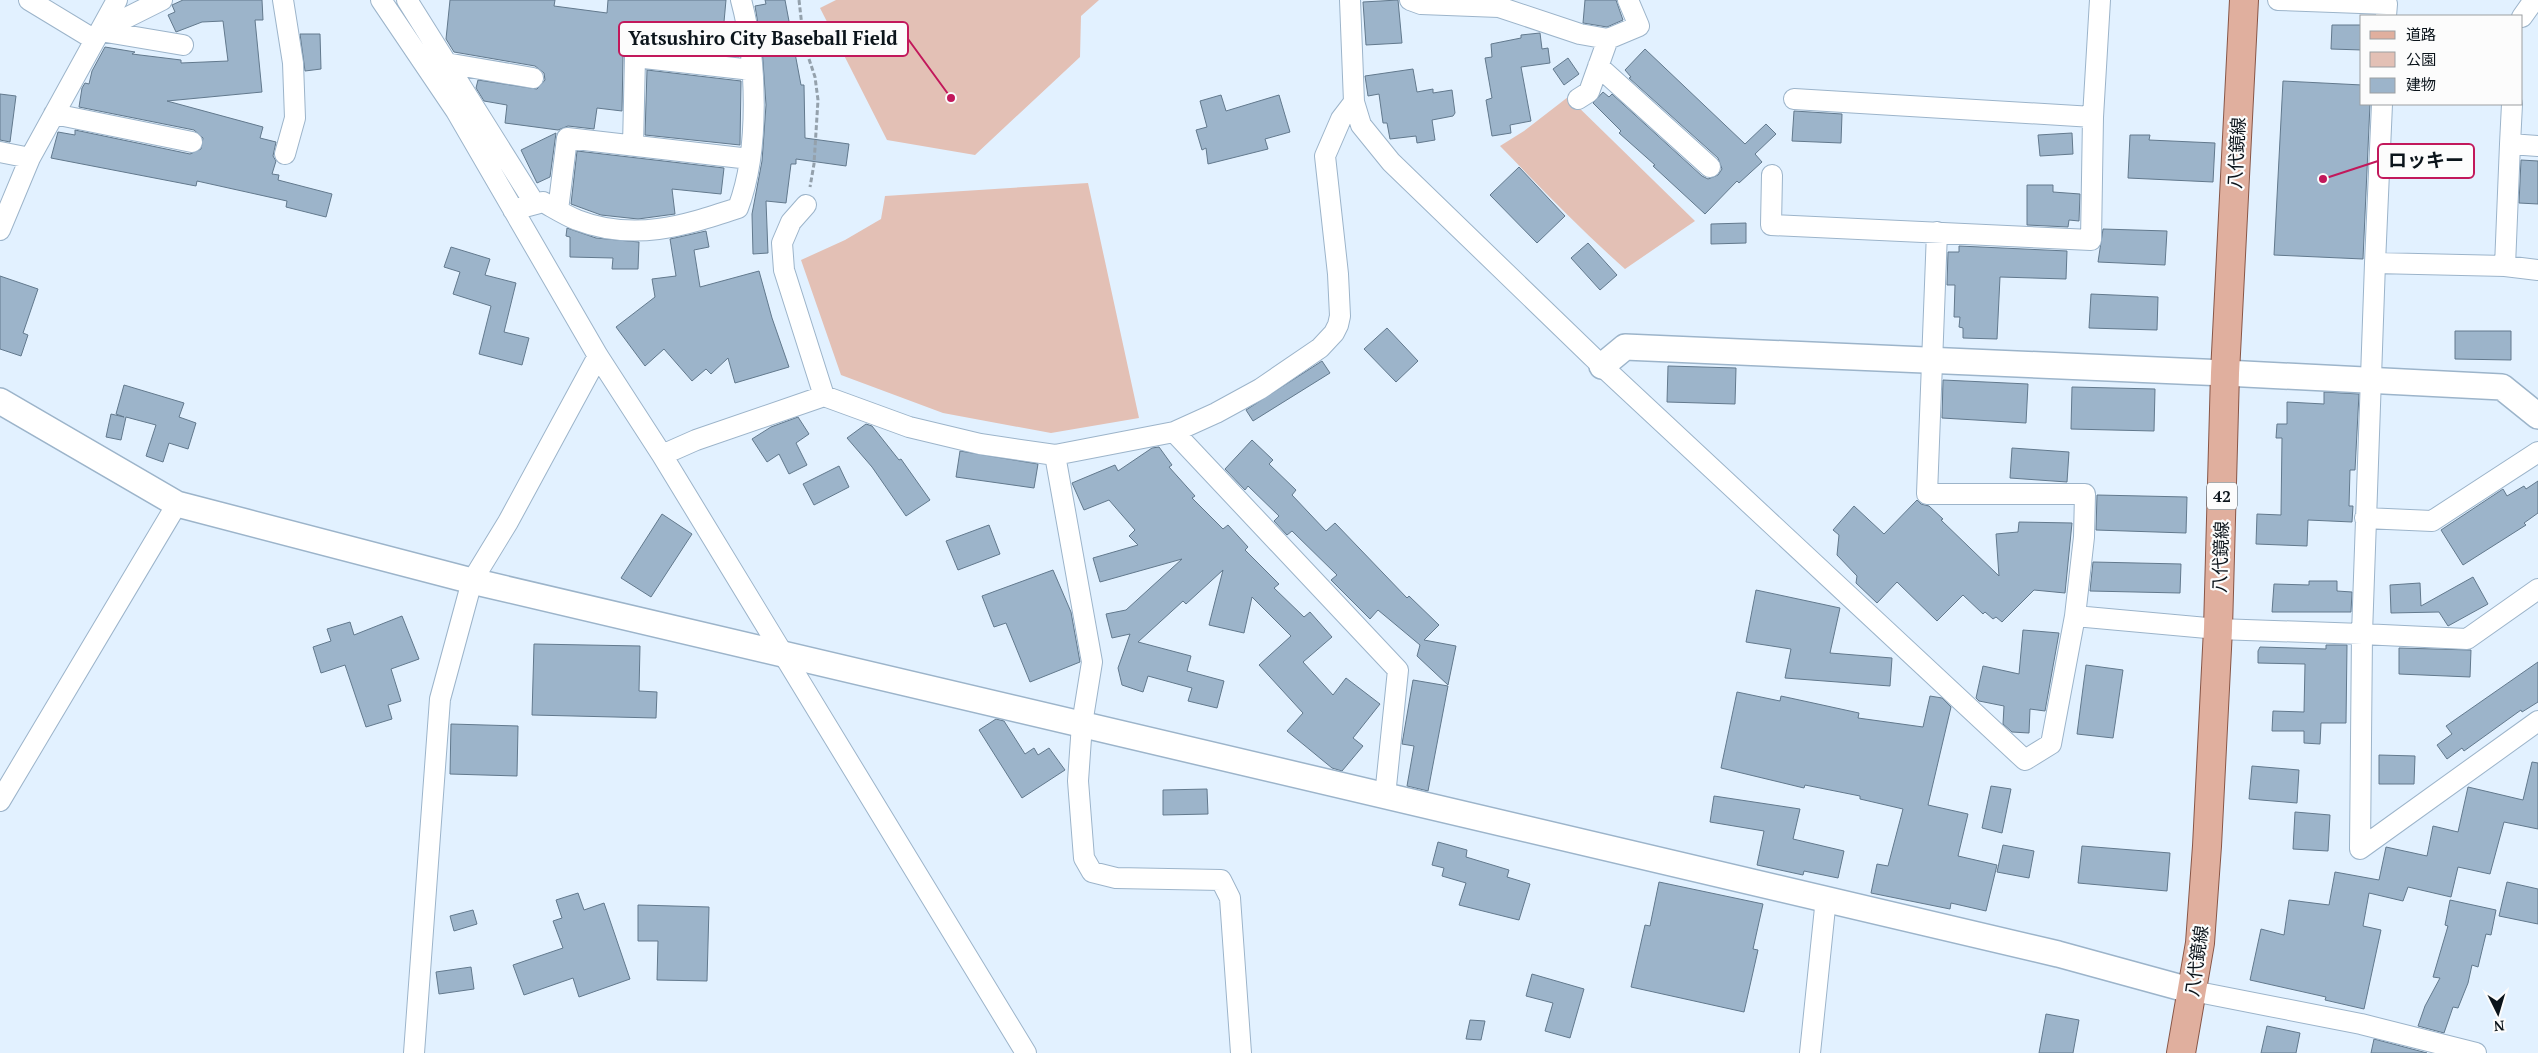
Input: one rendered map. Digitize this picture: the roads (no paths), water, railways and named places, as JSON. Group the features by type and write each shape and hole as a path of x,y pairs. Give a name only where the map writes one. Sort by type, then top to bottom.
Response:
{"main road":[{"name":"八代鏡線","path":"2181,1053 2200,943 2207,855 2218,629 2225,373 2244,0"}],"street":[{"path":"29,0 97,36 183,45"},
{"path":"0,230 30,158 117,0"},
{"path":"97,36 162,0"},
{"path":"283,0 293,63 295,118 285,154"},
{"path":"381,0 456,111 598,356 662,455 1026,1053"},
{"path":"407,0 535,204"},
{"path":"513,210 543,202 578,220 620,230 652,231 693,223 738,208 747,184 752,133 750,32 741,0"},
{"path":"1350,0 1354,102 1361,125 1391,162 1602,366 2026,760 2051,744 2075,616 2084,538 2085,494 1927,494 1937,232"},
{"path":"1410,0 1421,4 1500,7 1580,34 1608,39 1639,26 1628,0"},
{"path":"1772,175 1770,225 2091,240 2093,117 2100,0"},
{"path":"2278,0 2387,7"},
{"path":"2523,16 2534,0"},
{"path":"1578,99 1589,92 1608,39"},
{"path":"633,146 635,57 752,70"},
{"path":"446,63 533,78"},
{"path":"1598,66 1710,167"},
{"path":"1794,99 2093,117"},
{"path":"662,455 696,440 824,396 909,428 980,444 1055,455 1174,432 1216,413 1260,389 1320,348 1334,333 1340,316 1325,156 1341,119 1354,102"},
{"path":"2382,105 2364,518 2360,849 2538,721"},
{"path":"2505,266 2512,105"},
{"path":"54,114 192,142"},
{"path":"558,210 567,138 750,159"},
{"path":"2510,144 2538,146"},
{"path":"0,152 30,158"},
{"path":"806,205 791,222 782,243 784,270 824,396"},
{"path":"2375,263 2505,266 2538,270"},
{"path":"1602,366 1625,347 2502,387 2538,416"},
{"path":"414,1053 440,699 472,580 508,522 598,356"},
{"path":"0,401 177,504 472,580 784,655 1826,898 2058,954 2193,992 2361,1024 2476,1053"},
{"path":"1174,432 1398,670 1384,796"},
{"path":"2364,518 2432,521 2538,452"},
{"path":"1055,455 1092,662 1082,724 1078,781 1084,858 1092,872 1116,878 1221,880 1230,898 1241,1053"},
{"path":"0,799 177,504"},
{"path":"2075,616 2218,629 2467,639 2538,589"},
{"path":"0,799 27,752"},
{"path":"1810,1053 1826,898"}],"place":[{"name":"Yatsushiro City Baseball Field","path":"951,98"},
{"name":"ロッキー","path":"2323,179"}]}
